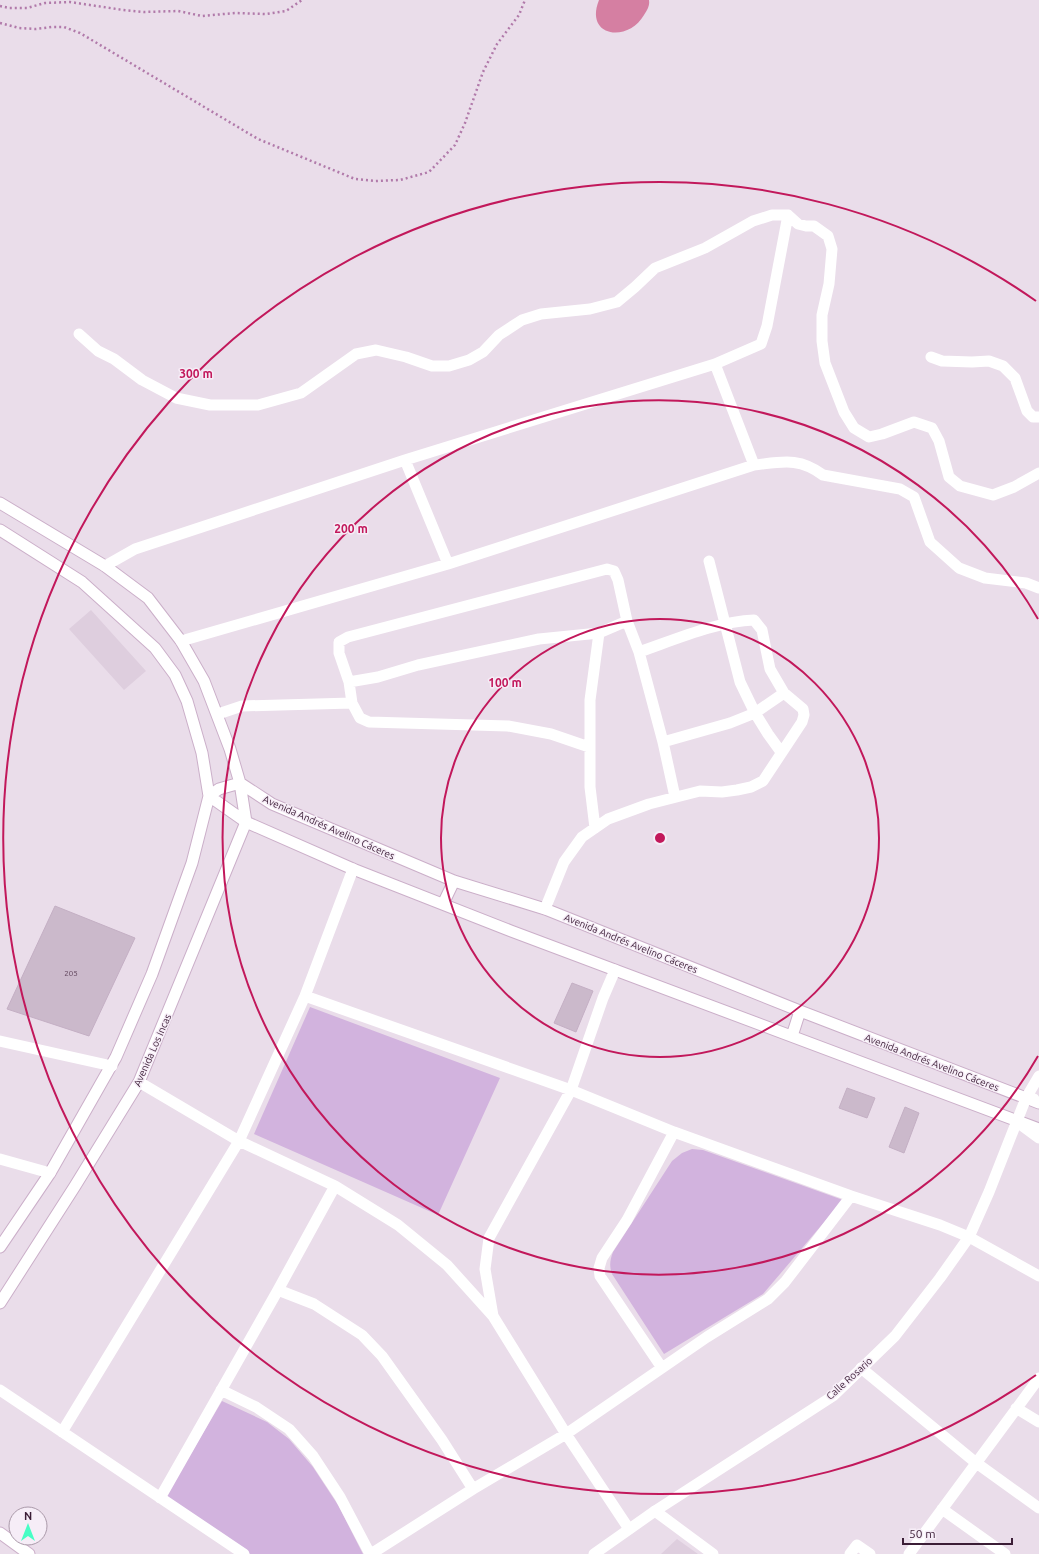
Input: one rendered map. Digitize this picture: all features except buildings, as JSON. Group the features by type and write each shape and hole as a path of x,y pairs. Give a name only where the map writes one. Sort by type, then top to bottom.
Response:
{"street":[{"path":"79,334 98,351 114,359 142,380 176,398 210,405 258,405 302,393 356,354 376,350 406,357 432,366 449,366 469,360 483,352 499,335 522,320 540,314 590,309 616,302 655,268 705,248 753,221 772,215 788,215 798,224 814,226 828,236 832,249 829,284 822,315 822,341 825,363 844,412 854,428 869,437 882,434 914,422 932,428 939,441 949,476 960,486 992,495 1014,487 1039,473"},
{"path":"105,566 135,549 405,460 715,364 761,344 767,326 788,215"},
{"path":"931,356 942,361 989,361 1004,366 1015,378 1027,411 1033,417 1039,418"},
{"path":"715,364 754,465"},
{"path":"405,460 448,564"},
{"path":"181,640 448,564 754,465 792,461 814,468 823,475 900,489 914,497 930,542 959,568 985,578 1026,583 1039,588"},
{"path":"0,503 105,566 148,598 181,640 204,681 218,714 240,783 246,822"},
{"path":"0,530 82,582 156,648 175,675 187,701 202,753 209,796 187,878 152,974 112,1066 50,1173 0,1247"},
{"path":"709,561 740,682 755,713 781,752"},
{"path":"589,747 552,734 508,726 369,722 360,718 352,703 349,682 339,653 339,642 348,637 607,569 614,571 618,580 627,621 639,652 663,742 675,797"},
{"path":"545,909 564,862 582,837 608,819 649,804 700,791 722,792 751,787 763,781 802,722 804,715 803,709 784,693 770,669 762,630 754,620 744,620 726,624 639,652"},
{"path":"349,682 378,677 418,665 539,639 599,633 627,621"},
{"path":"595,828 590,787 589,747 590,700 599,633"},
{"path":"663,742 730,723 755,713 784,693"},
{"path":"218,714 242,706 352,703"},
{"path":"209,796 219,789 240,783"},
{"name":"Avenida Andrés Avelino Cáceres","path":"240,783 272,804 454,881 545,909 800,1011 1039,1103"},
{"path":"209,796 246,822 353,869 615,970 1039,1129"},
{"name":"Avenida Los Incas","path":"0,1303 139,1082 246,822"},
{"path":"62,1432 239,1141 305,996 353,869"},
{"path":"443,904 454,881"},
{"path":"493,1316 485,1270 489,1238 570,1090 603,998 615,970"},
{"path":"305,996 570,1090 674,1132 851,1196 940,1225 969,1237 1039,1276"},
{"path":"792,1036 800,1011"},
{"path":"0,1041 112,1066"},
{"path":"1026,1098 1039,1076"},
{"path":"139,1082 239,1141 335,1186 398,1225 447,1265 493,1316 566,1434 629,1529"},
{"name":"Avenida Andrés Avelino Cáceres","path":"1026,1098 1039,1100"},
{"name":"Calle Rosario","path":"594,1554 655,1511 833,1396 895,1336 940,1278 969,1237 1018,1122 1026,1098"},
{"path":"1018,1122 1039,1138"},
{"path":"662,1368 600,1276 599,1268 602,1258 627,1220 674,1132"},
{"path":"0,1159 50,1173"},
{"path":"160,1498 335,1186"},
{"path":"221,1390 256,1407 289,1429 313,1456 340,1497 370,1554 473,1489 566,1434 707,1337 768,1299 785,1282 851,1196"},
{"path":"278,1290 314,1304 362,1335 367,1340 382,1356 408,1390 473,1489"},
{"path":"861,1368 975,1462 1039,1508"},
{"path":"909,1554 975,1462 1039,1378"},
{"path":"0,1390 244,1554"},
{"path":"1016,1408 1039,1422"},
{"path":"942,1509 1005,1554"},
{"path":"655,1511 713,1554"},
{"path":"0,1532 29,1554"},
{"path":"850,1554 857,1545 870,1554"}],"path":[{"path":"0,6 9,8 27,8 45,3 70,2 144,12 178,11 202,16 236,13 266,14 286,11 302,0"},
{"path":"0,23 19,28 36,30 52,27 64,27 80,33 258,139 355,179 375,181 400,180 429,172 455,145 465,123 483,72 497,44 509,26 519,15 525,0"}],"shaded area":[{"path":"599,0 649,0 649,6 637,24 628,30 610,32 602,28 597,22 596,12"},
{"path":"91,610 146,671 124,690 69,629"},
{"path":"310,1007 500,1078 438,1215 254,1134"},
{"path":"692,1149 703,1150 843,1200 763,1294 664,1354 612,1274 610,1268 611,1260 613,1252 672,1161 682,1153"},
{"path":"222,1401 267,1422 289,1439 313,1467 338,1505 363,1554 250,1554 166,1496"},
{"path":"677,1539 698,1554 661,1554"}]}
